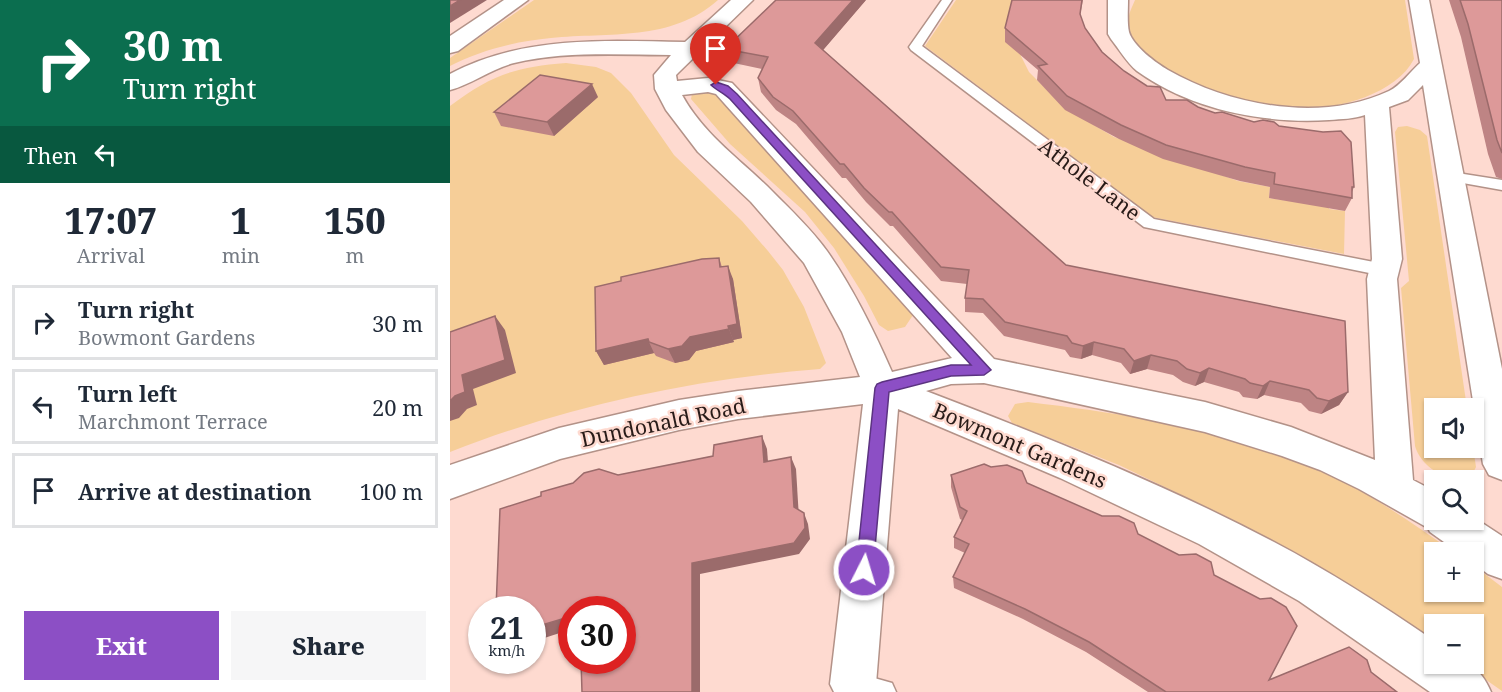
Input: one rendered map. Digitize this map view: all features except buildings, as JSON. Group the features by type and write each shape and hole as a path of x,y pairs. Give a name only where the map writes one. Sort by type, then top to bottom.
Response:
{"street":[{"path":"450,46 518,0"},
{"path":"743,0 665,75 667,89 678,110 707,147 761,196 816,257 858,332 882,388 862,689"},
{"path":"1118,0 1112,14 1120,40 1127,50 1150,69 1202,95 1253,109 1293,116 1343,114 1377,105 1403,92 1424,75 1431,64"},
{"path":"1419,0 1502,464"},
{"path":"450,83 476,69 526,54 571,49 690,49"},
{"path":"667,89 708,85 724,88 984,370"},
{"path":"1377,105 1387,259 1382,279 1395,489"},
{"name":"Bowmont Gardens","path":"882,388 951,371 984,370 1214,418 1335,459 1424,506"},
{"name":"Bowmont Gardens","path":"882,388 1074,465 1212,531 1325,594 1385,632 1468,692"},
{"name":"Dundonald Road","path":"450,482 559,444 652,421 738,405 882,388"},
{"path":"1460,530 1502,560"}],"lane":[{"name":"Athole Lane","path":"947,0 915,47 1149,223 1384,270"},
{"path":"1451,177 1502,185"}],"shaded area":[{"path":"534,0 718,0 700,13 680,23 660,29 525,41 487,51 450,66 450,58"},
{"path":"956,0 1020,0 1021,56 1029,72 1075,114 1114,137 1238,181 1270,187 1269,198 1289,201 1328,198 1329,209 1345,211 1344,254 1152,217 925,46"},
{"path":"1135,0 1405,0 1414,59 1393,83 1378,92 1343,104 1293,109 1250,102 1196,84 1149,56 1134,40 1128,22"},
{"path":"566,63 596,67 611,73 631,93 674,155 742,221 768,251 783,270 804,307 826,363 820,369 725,380 585,408 539,421 450,452 450,106 478,87 504,74 532,67"},
{"path":"705,91 715,93 915,312 905,327 888,331 879,325 834,248 805,212 730,144 691,99 692,94"},
{"path":"1407,126 1420,130 1427,136 1466,398 1424,398 1424,458 1475,458 1474,470 1433,470 1424,461 1415,446 1401,288 1409,281 1395,132 1398,127"},
{"path":"1028,402 1110,413 1231,439 1309,466 1374,499 1439,542 1424,542 1424,602 1484,602 1484,573 1502,587 1502,691 1478,674 1484,674 1484,614 1424,614 1424,636 1227,517 1119,465 1012,423 1008,416 1015,404"}],"route":[{"path":"716,85 734,96 984,370 951,371 921,376 882,388 864,570"}]}
